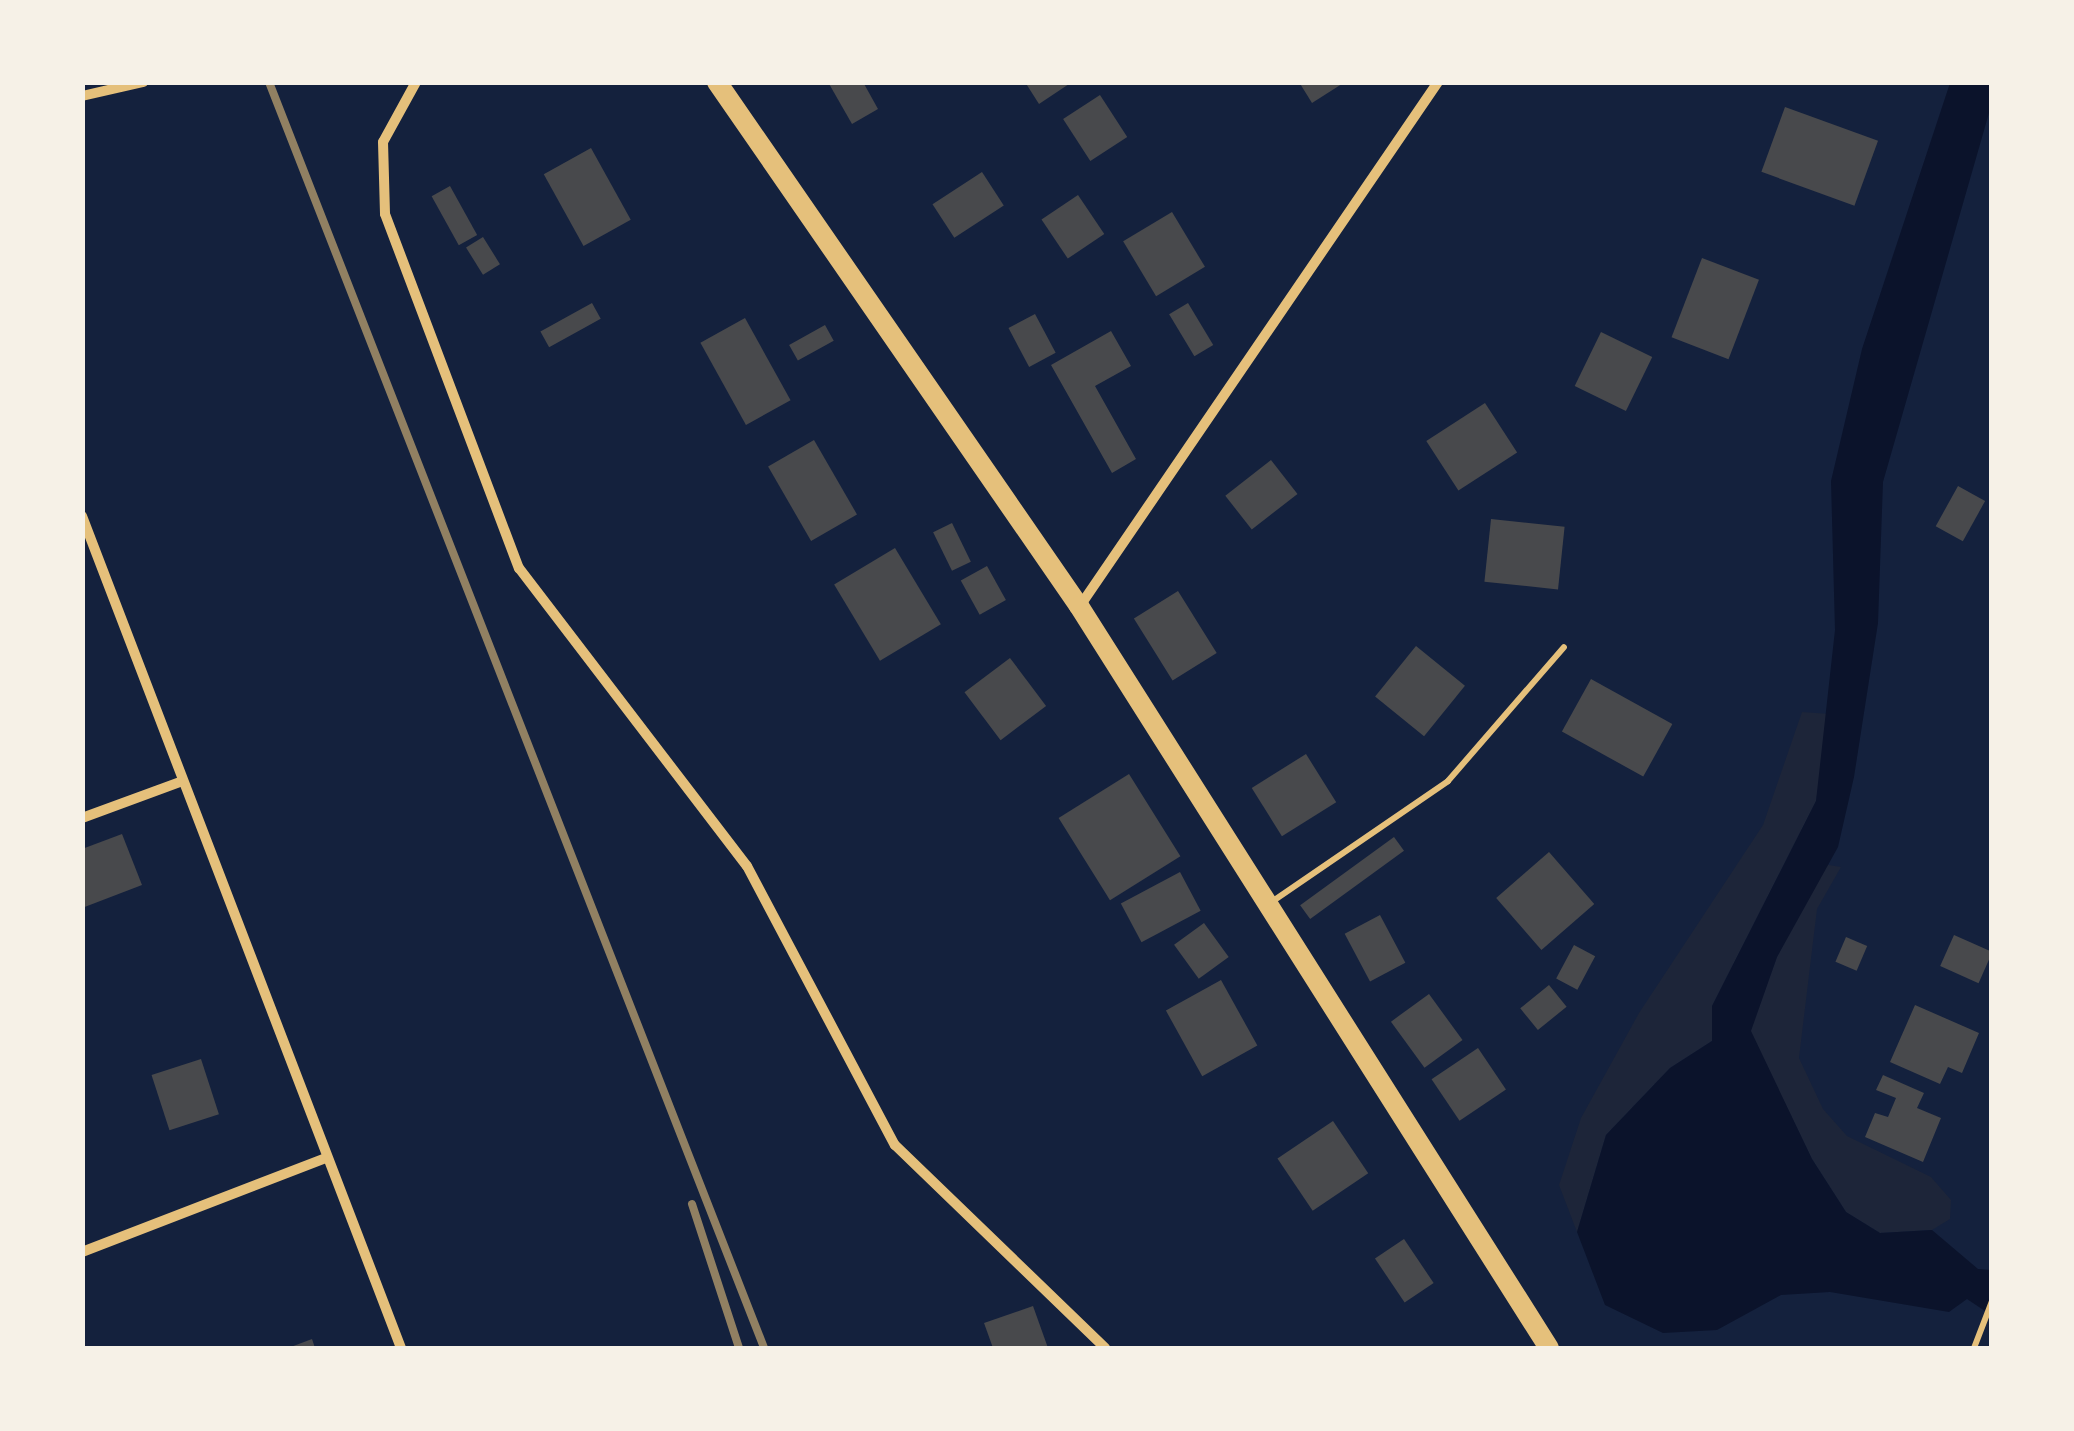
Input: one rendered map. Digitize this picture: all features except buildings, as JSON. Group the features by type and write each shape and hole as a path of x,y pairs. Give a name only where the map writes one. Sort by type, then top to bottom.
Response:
{"main road":[{"path":"717,82 1079,606 1549,1348"}],"street":[{"path":"82,96 143,82"},
{"path":"416,82 382,142 385,214 518,568 746,866 895,1145 1105,1348"},
{"path":"1079,606 1438,82"},
{"path":"82,516 180,782 401,1348"},
{"path":"82,818 180,782"},
{"path":"82,1252 326,1158"}],"lane":[{"path":"1268,904 1448,780 1564,647"}],"path":[{"path":"1974,1348 1992,1301"}],"shaded area":[{"path":"1950,83 1991,83 1991,106 1883,482 1878,623 1854,777 1838,847 1777,957 1751,1031 1812,1159 1846,1212 1880,1233 1932,1230 1978,1269 1991,1270 1991,1315 1967,1299 1949,1312 1830,1292 1781,1295 1717,1330 1663,1333 1605,1305 1577,1232 1606,1135 1670,1068 1712,1041 1712,1006 1816,801 1835,630 1831,481 1862,349"},
{"path":"1802,712 1830,714 1816,801 1712,1006 1712,1041 1670,1068 1606,1135 1577,1232 1559,1185 1581,1118 1639,1013 1763,825"},
{"path":"1823,864 1841,867 1817,909 1799,1058 1823,1109 1847,1136 1931,1177 1951,1200 1950,1219 1932,1230 1880,1233 1846,1212 1812,1159 1750,1031 1777,957"}],"railway":[{"path":"269,82 764,1348"},
{"path":"692,1204 739,1348"}]}
